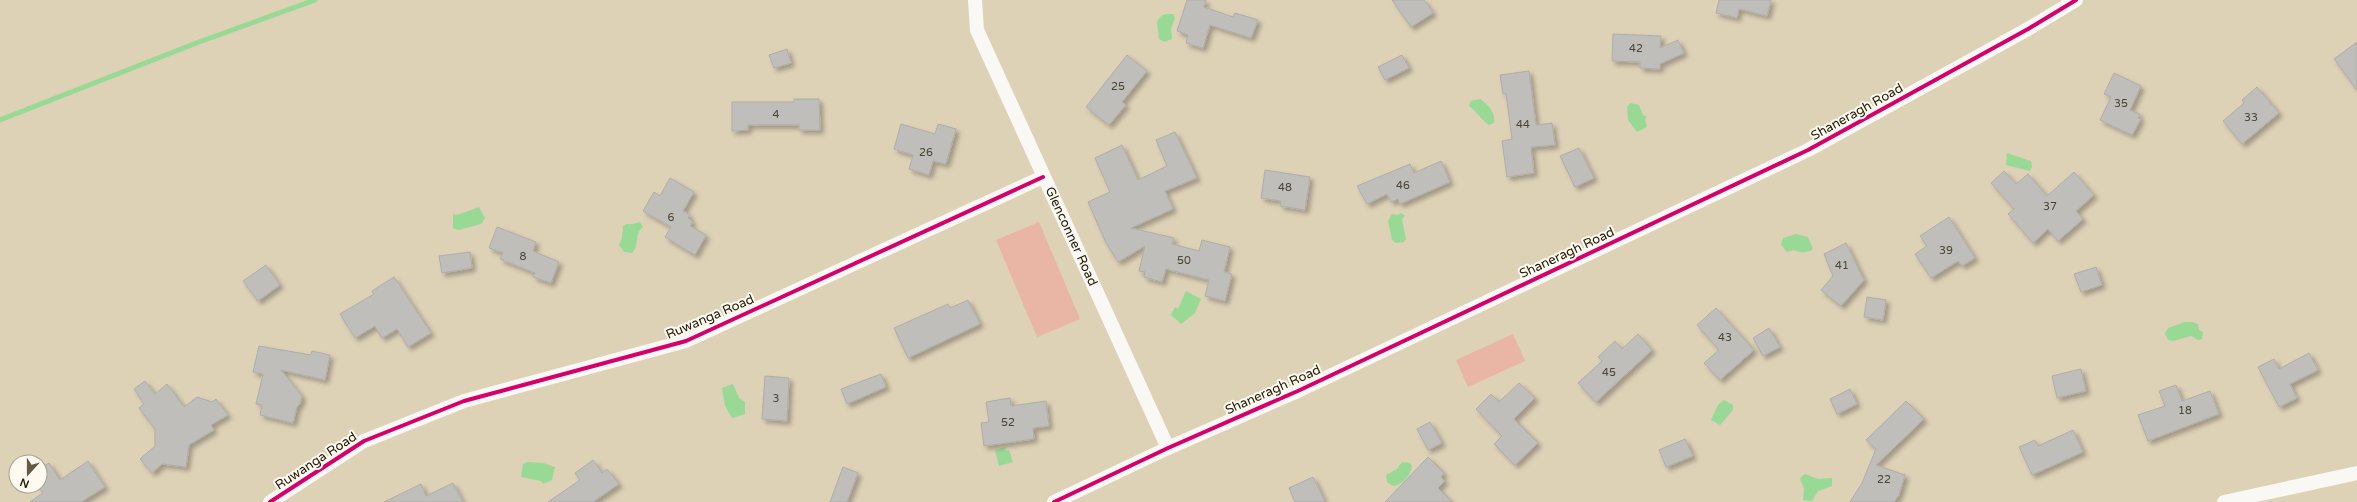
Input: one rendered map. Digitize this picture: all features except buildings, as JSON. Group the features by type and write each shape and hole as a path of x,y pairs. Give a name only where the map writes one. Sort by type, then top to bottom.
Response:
{"street":[{"name":"Glenconner Road","path":"975,0 976,30 1168,448"},
{"name":"Shaneragh Road","path":"1054,502 1168,448 1300,390 1808,150 2028,29 2076,0"},
{"name":"Ruwanga Road","path":"270,502 364,441 464,401 686,341 1043,177"},
{"path":"2224,502 2357,473"}],"shaded area":[{"path":"1173,14 1175,18 1171,29 1172,39 1164,42 1159,39 1157,22 1161,16"},
{"path":"1480,99 1491,110 1494,116 1494,123 1489,125 1469,106 1471,101"},
{"path":"1630,103 1639,105 1643,115 1647,117 1645,119 1647,127 1637,132 1628,120 1627,107"},
{"path":"2007,153 2031,161 2032,167 2030,171 2006,165"},
{"path":"479,207 485,218 481,224 459,230 453,228 453,214 457,215"},
{"path":"1401,213 1405,216 1402,219 1406,239 1404,242 1396,243 1392,240 1388,221 1392,214 1398,215"},
{"path":"640,222 643,227 640,230 636,247 632,253 624,252 619,245 622,238 623,226 626,224"},
{"path":"1039,222 1080,319 1037,337 996,240"},
{"path":"1796,234 1808,237 1813,249 1806,252 1794,250 1787,252 1781,245 1783,238"},
{"path":"1186,291 1201,299 1195,313 1181,324 1171,315 1175,307 1178,309"},
{"path":"2185,322 2198,324 2199,330 2203,332 2202,339 2198,340 2191,336 2173,341 2168,340 2165,333 2168,328"},
{"path":"1513,334 1525,361 1468,387 1456,360"},
{"path":"733,384 739,398 745,402 745,414 732,418 725,406 722,388"},
{"path":"1724,400 1733,405 1733,410 1720,425 1711,420 1718,405"},
{"path":"1005,447 1006,451 1009,450 1013,462 999,466 995,450"},
{"path":"527,462 543,463 555,467 552,480 543,484 541,481 521,477 523,464"},
{"path":"1402,462 1410,463 1412,466 1411,469 1403,482 1393,486 1387,482 1386,475 1397,469"},
{"path":"1805,474 1818,479 1832,478 1832,486 1818,491 1812,501 1803,500 1804,489 1800,478"}],"waterway":[{"path":"0,120 199,42 315,0"}],"cycle path":[{"path":"1054,502 1168,448 1300,390 1808,150 2028,29 2076,0"},
{"path":"270,502 364,441 464,401 686,341 1043,177"}]}
